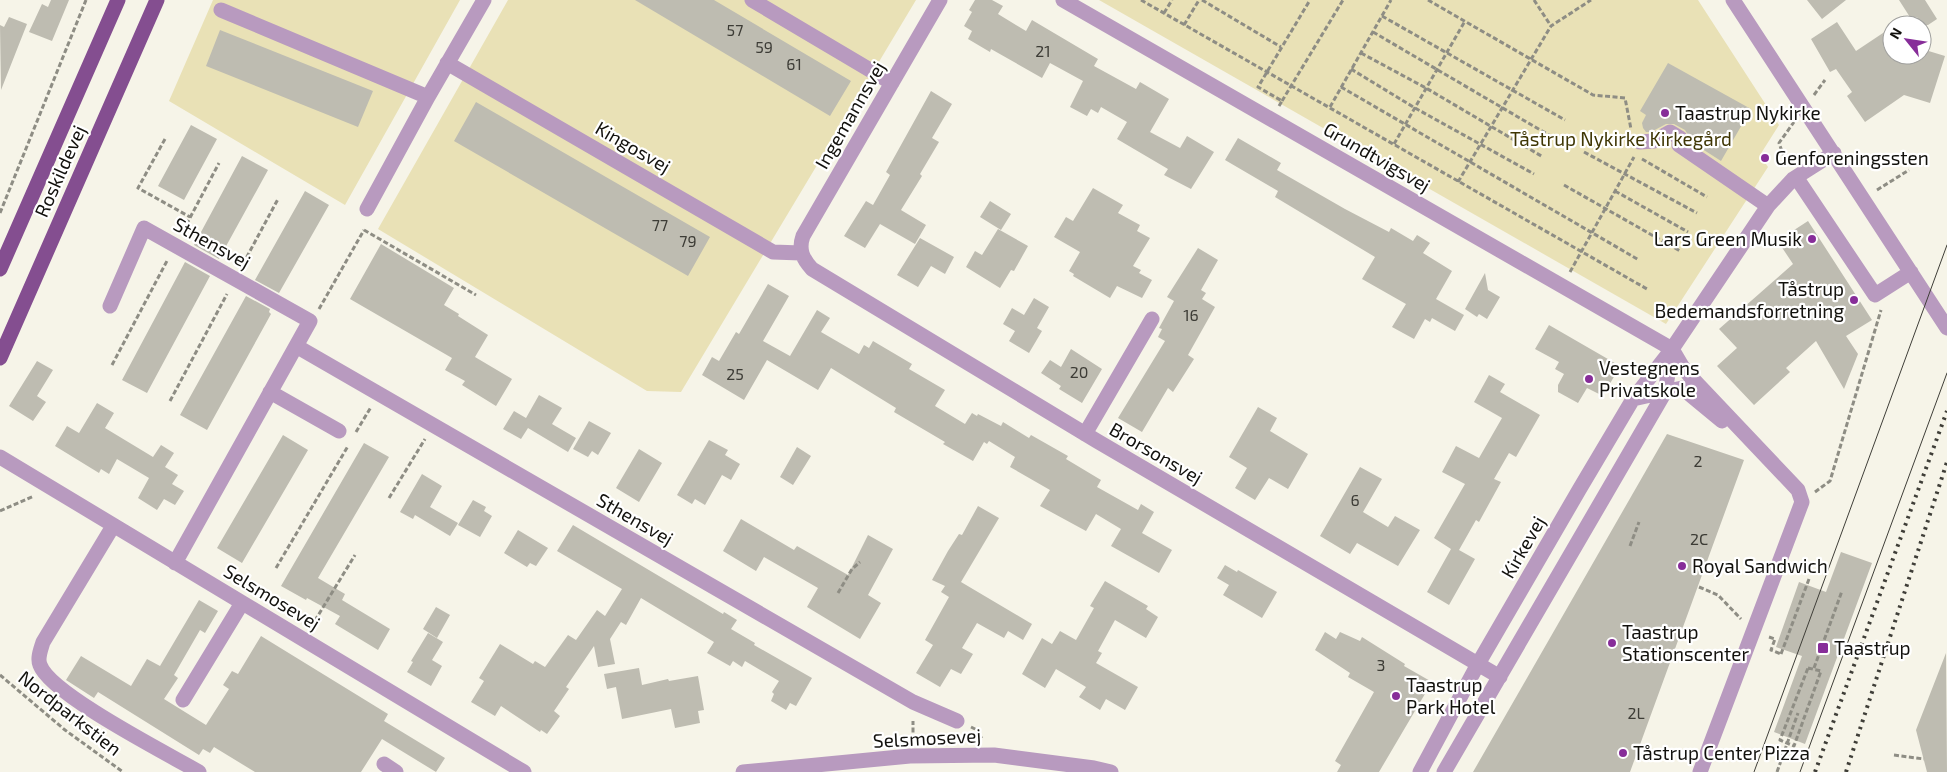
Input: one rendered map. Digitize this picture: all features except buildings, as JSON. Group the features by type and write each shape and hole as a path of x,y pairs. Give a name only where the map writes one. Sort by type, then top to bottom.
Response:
{"main road":[{"name":"Roskildevej","path":"0,269 118,0"},
{"name":"Roskildevej","path":"0,358 157,0"}],"street":[{"path":"367,209 447,63 484,0"},
{"path":"752,0 892,83"},
{"name":"Ingemannsvej","path":"802,253 800,244 802,236 940,0"},
{"name":"Grundtvigsvej","path":"1063,0 1672,348"},
{"path":"1734,0 1947,328"},
{"path":"220,10 428,97"},
{"name":"Kingosvej","path":"447,63 773,252 802,253"},
{"path":"1640,142 1654,141 1670,132 1680,138 1679,145 1768,206"},
{"name":"Kirkevej","path":"1420,772 1478,664 1634,399 1672,348 1768,206 1793,179 1834,153"},
{"path":"1793,179 1800,183 1875,295 1911,272"},
{"name":"Sthensvej","path":"110,306 144,228 310,321"},
{"name":"Brorsonsvej","path":"802,253 805,262 812,269 1085,434 1500,677"},
{"path":"1085,434 1152,319"},
{"path":"175,563 310,321"},
{"name":"Sthensvej","path":"296,346 913,702 957,721"},
{"path":"1672,348 1689,375 1798,490 1802,502 1700,772"},
{"name":"Kirkevej","path":"1444,772 1665,392 1672,348"},
{"path":"1634,399 1682,388 1770,460"},
{"path":"270,392 339,431"},
{"name":"Selsmosevej","path":"0,457 524,772"},
{"path":"114,526 43,642 39,663 44,673 52,681 96,714 199,772"},
{"path":"183,700 242,603"},
{"name":"Selsmosevej","path":"743,772 910,756 994,755 1094,768 1111,772"}],"path":[{"path":"0,214 86,0"},
{"path":"1142,0 1647,289"},
{"path":"1164,13 1172,0"},
{"path":"1184,24 1200,0 1281,47"},
{"path":"1282,101 1258,87 1310,0"},
{"path":"1271,119 1342,0"},
{"path":"1330,107 1391,0"},
{"path":"1428,0 1593,95 1625,98 1632,136 1640,142"},
{"path":"1534,0 1550,26"},
{"path":"1458,182 1550,26 1591,0"},
{"path":"1382,16 1565,120"},
{"path":"1394,144 1465,21"},
{"path":"1373,32 1559,141"},
{"path":"1361,53 1426,88 1543,157"},
{"path":"1351,69 1414,108 1534,174"},
{"path":"1341,87 1639,260"},
{"path":"165,139 138,188 190,217"},
{"path":"1584,152 1697,213"},
{"path":"1562,285 1635,155 1708,196"},
{"path":"112,364 219,163"},
{"path":"1893,180 1909,170"},
{"path":"1564,185 1680,251"},
{"path":"1615,191 1688,232"},
{"path":"170,401 278,199"},
{"path":"310,321 319,310 368,223 367,209"},
{"path":"364,230 476,295"},
{"path":"1802,502 1830,481 1881,310 1875,295"},
{"path":"354,435 379,394"},
{"path":"390,498 433,425"},
{"path":"276,568 349,444"},
{"path":"0,511 50,488"},
{"path":"1630,546 1639,522"},
{"path":"303,639 355,555"},
{"path":"838,593 852,569 860,562"},
{"path":"1774,651 1781,654 1809,579"},
{"path":"1699,587 1718,595 1753,631"},
{"path":"1814,668 1842,591"},
{"path":"1808,668 1814,668 1821,671 1794,746 1788,743 1780,740 1808,668"},
{"name":"Nordparkstien","path":"0,675 65,730 123,772"},
{"path":"910,756 913,734 913,702"},
{"path":"1777,772 1798,713"},
{"path":"957,721 975,729 994,755"},
{"path":"1894,755 1924,759"}],"green space":[{"path":"213,0 460,0 345,205 169,101"},
{"path":"508,0 916,0 681,392 647,391 378,229"},
{"name":"Tåstrup Nykirke Kirkegård","path":"1099,0 1698,0 1779,125 1760,155 1768,167 1666,324"}],"tram line":[{"path":"1754,772 1947,245"},
{"path":"1800,772 1947,373"}],"railway":[{"path":"1815,772 1947,411"},
{"path":"1846,772 1947,462"}],"place":[{"name":"Taastrup Nykirke","path":"1665,113"},
{"name":"Genforeningssten","path":"1765,158"},
{"name":"Lars Green Musik","path":"1812,239"},
{"name":"Tåstrup Bedemandsforretning","path":"1854,300"},
{"name":"Vestegnens Privatskole","path":"1589,379"},
{"name":"Royal Sandwich","path":"1682,566"},
{"name":"Taastrup Stationscenter","path":"1612,643"},
{"name":"Taastrup","path":"1823,648"},
{"name":"Taastrup Park Hotel","path":"1396,696"},
{"name":"Tåstrup Center Pizza","path":"1623,753"}]}
